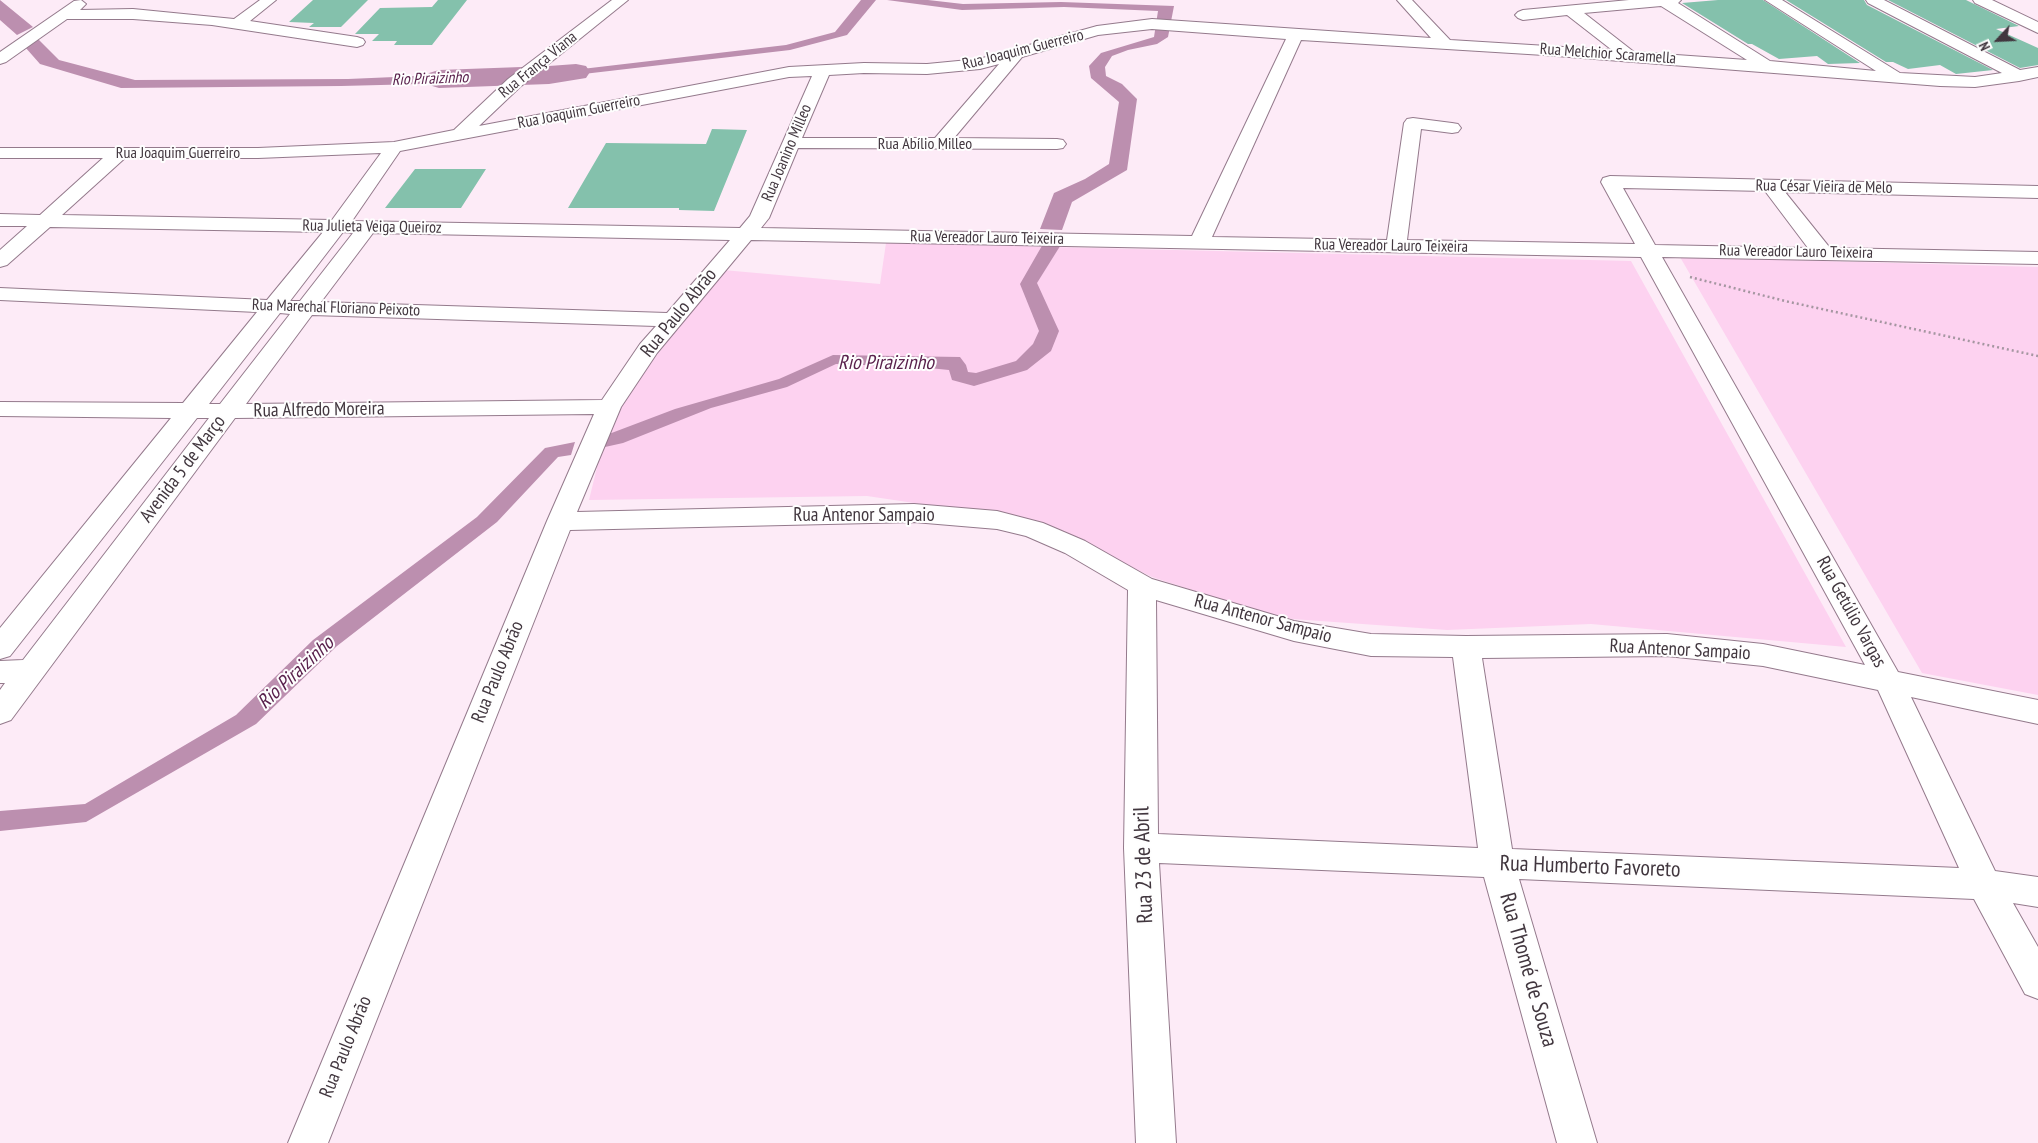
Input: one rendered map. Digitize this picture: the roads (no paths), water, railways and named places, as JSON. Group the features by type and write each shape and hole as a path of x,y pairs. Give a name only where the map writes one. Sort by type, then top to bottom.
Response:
{"street":[{"path":"0,59 85,0"},
{"path":"237,24 269,0"},
{"name":"Rua França Viana","path":"459,135 514,83 621,0"},
{"path":"1404,0 1445,44"},
{"path":"1515,0 1544,50"},
{"path":"1523,15 1614,3 1669,0 1767,66"},
{"path":"1772,0 1899,77"},
{"path":"1873,0 2020,76"},
{"path":"1980,0 2038,28"},
{"path":"1570,10 1630,56"},
{"path":"64,15 133,14 212,20 357,42"},
{"name":"Rua Joaquim Guerreiro","path":"0,153 258,153 394,147 756,77 823,69 958,67 980,64 1097,31 1152,24 1176,25"},
{"name":"Rua Melchior Scaramella","path":"1176,25 1975,82 2038,72"},
{"path":"1200,241 1296,35"},
{"path":"940,144 1016,54"},
{"name":"Rua Joanino Milleo","path":"745,234 760,218 823,69"},
{"path":"1396,246 1413,123 1452,128"},
{"name":"Rua Abílio Milleo","path":"792,144 1057,144"},
{"name":"Avenida 5 de Março","path":"0,648 338,226 394,147"},
{"path":"0,261 46,222 120,153"},
{"name":"Rua César Vieira de Melo","path":"1610,182 2038,192"},
{"name":"Rua Getúlio Vargas","path":"1610,182 1889,682 1984,884 2038,982"},
{"path":"1772,186 1823,253"},
{"name":"Rua Julieta Veiga Queiroz","path":"0,220 745,234"},
{"name":"Avenida 5 de Março","path":"0,712 367,227"},
{"name":"Rua Vereador Lauro Teixeira","path":"745,234 1396,246 1654,260 1823,253 2038,258"},
{"name":"Rua Paulo Abrão","path":"308,1143 560,522 609,407 648,349 745,234"},
{"name":"Rua Marechal Floriano Peixoto","path":"0,294 307,308 672,320"},
{"name":"Rua Alfredo Moreira","path":"0,409 227,411 609,407"},
{"name":"Rua Antenor Sampaio","path":"560,522 914,513 996,520 1034,529 1076,547 1142,586 1294,631 1371,645 1466,647 1667,645 1763,654 2038,712"},
{"name":"Rua 23 de Abril","path":"1142,586 1141,848 1156,1143"},
{"name":"Rua Thomé de Souza","path":"1466,647 1497,863 1577,1143"},
{"path":"0,672 31,671"},
{"name":"Rua Humberto Favoreto","path":"1141,848 1984,884 2038,892"}],"water":[{"path":"0,0 33,27 17,35 0,20"},
{"path":"861,0 876,0 847,35 790,50 549,78 522,78 526,73 548,73 786,45 835,32"},
{"path":"887,0 928,0 963,4 1061,2 1174,6 1168,37 1157,44 1128,50 1112,56 1105,67 1106,76 1122,84 1137,99 1127,170 1072,202 1062,230 1040,229 1054,193 1085,179 1109,164 1119,102 1091,78 1089,66 1101,53 1154,37 1158,11 1064,7 962,10"},
{"path":"38,39 59,60 135,80 348,79 511,72 499,82 121,88 40,64 25,47"},
{"path":"1062,243 1037,283 1059,331 1051,351 1027,370 974,386 952,380 949,370 836,364 787,387 711,408 623,443 596,449 601,437 675,409 779,379 833,355 960,357 966,365 968,372 976,373 1016,361 1033,344 1039,331 1020,284 1043,244"},
{"path":"575,442 571,455 558,457 497,522 337,646 256,724 86,822 0,831 0,811 85,804 236,715 313,640 477,517 545,448"}],"waterway":[{"name":"Rio Piraizinho","path":"439,79 549,75 576,72"}]}
